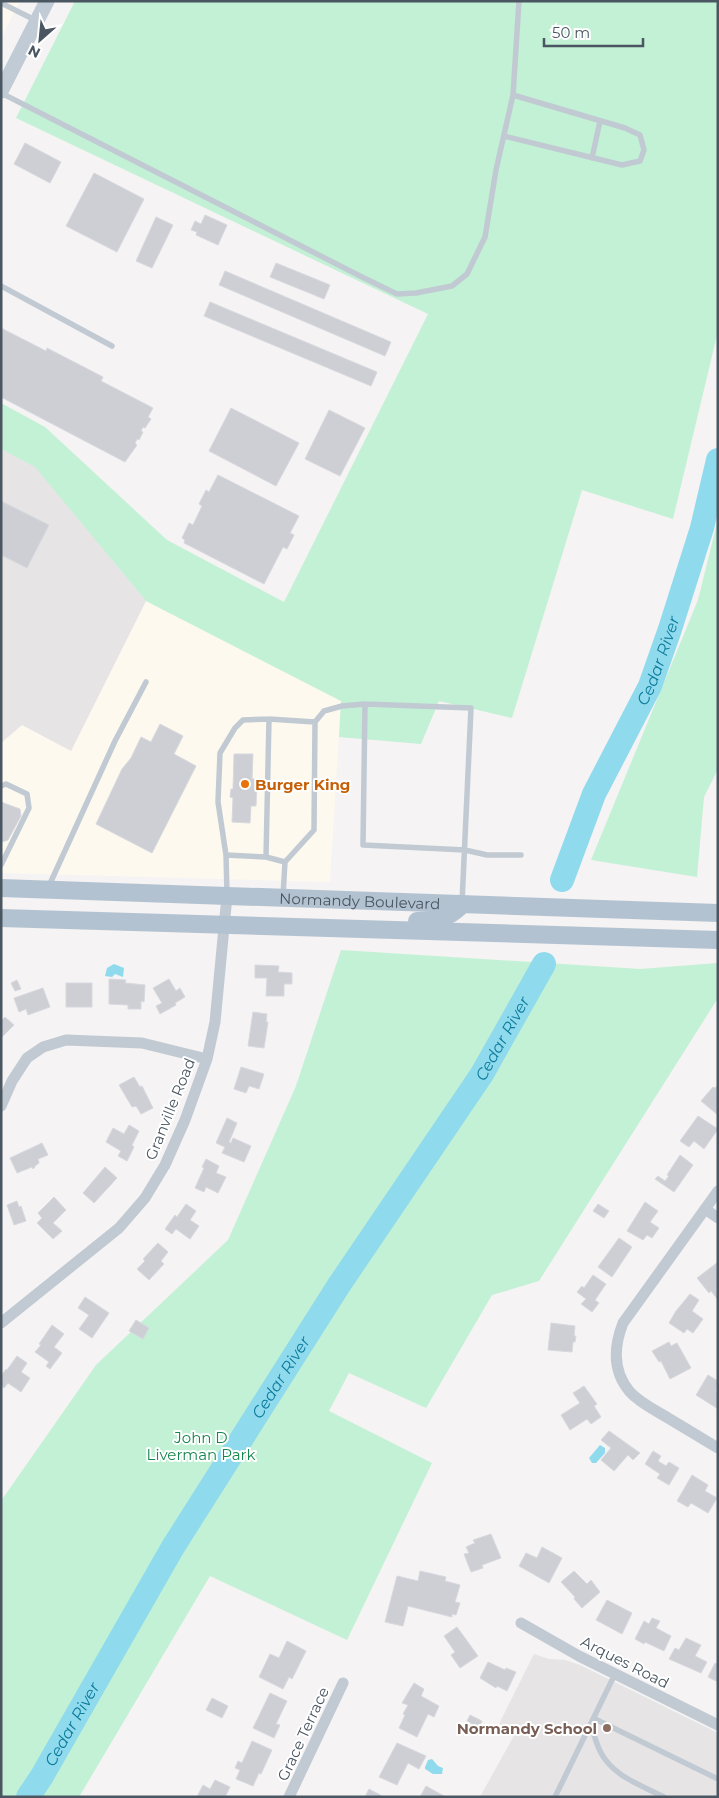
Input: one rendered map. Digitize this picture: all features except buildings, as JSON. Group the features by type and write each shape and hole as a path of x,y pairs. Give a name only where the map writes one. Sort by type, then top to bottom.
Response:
{"main road":[{"path":"2,86 47,1"},
{"name":"Normandy Boulevard","path":"1,888 462,905 718,912"},
{"path":"347,928 358,920 404,921 443,919 450,916 462,905"},
{"name":"Normandy Boulevard","path":"1,918 718,940"}],"street":[{"name":"Granville Road","path":"1,1323 118,1228 145,1198 165,1165 185,1120 207,1058 215,1022 227,896"},
{"path":"1,1106 12,1081 27,1058 43,1047 66,1040 142,1043 207,1058"},
{"path":"718,1191 623,1323 616,1339 615,1356 618,1370 630,1392 642,1402 718,1448"},
{"path":"705,1209 718,1218"},
{"name":"Arques Road","path":"521,1623 578,1656 718,1725"},
{"name":"Grace Terrace","path":"289,1797 343,1683"}],"lane":[{"path":"2,86 398,294 416,293 452,286 467,274 485,237 496,170 513,95 520,1"},
{"path":"1,12 3,4 37,21"},
{"path":"504,136 622,165 640,161 644,150 640,135 625,128 513,95"},
{"path":"592,158 600,121"},
{"path":"1,286 112,346"},
{"path":"47,890 115,741 146,682"},
{"path":"365,704 363,845 465,850 487,855 522,854"},
{"path":"283,898 285,862 314,830 315,722 324,711 342,706 365,704 471,708 462,905"},
{"path":"227,896 226,854 218,802 220,753 235,728 243,720 269,719 315,722"},
{"path":"266,857 269,719"},
{"path":"1,786 6,784 27,794 29,808 1,865"},
{"path":"226,854 266,857 285,862"},
{"path":"556,1797 615,1674"},
{"path":"594,1718 718,1779"},
{"path":"592,1725 599,1750 613,1769 664,1797"}],"shaded area":[{"path":"1,1 20,1 1,38"},
{"path":"1,449 35,466 146,601 71,751 22,725 1,743"},
{"path":"146,601 341,701 330,882 1,873 1,743 22,725 71,750"},
{"name":"Normandy School","path":"534,1654 580,1665 718,1733 718,1797 480,1797 516,1732 499,1724"}],"green space":[{"path":"75,1 718,1 718,331 673,519 582,490 512,718 439,701 421,744 339,737 341,701 146,601 35,467 1,449 1,403 45,427 167,540 284,602 428,314 16,118"},
{"path":"718,519 718,769 704,797 697,877 591,860 698,600"},
{"name":"John D Liverman Park","path":"341,950 640,969 718,963 718,998 539,1281 492,1295 426,1408 349,1373 329,1411 432,1463 347,1640 210,1576 79,1797 1,1797 1,1501 96,1365 228,1240 296,1086"}],"water":[{"path":"114,964 124,968 123,977 115,974 112,977 105,976 107,968"},
{"path":"600,1445 605,1448 605,1453 596,1463 592,1463 589,1458"},
{"path":"432,1759 438,1766 443,1768 442,1774 433,1774 425,1769 428,1760"}],"waterway":[{"name":"Cedar River","path":"562,880 594,794 650,686 702,528 718,460"},
{"name":"Cedar River","path":"28,1797 42,1776 173,1547 339,1285 482,1074 544,964"}],"place":[{"name":"Burger King","path":"245,784"},
{"name":"Normandy School","path":"607,1728"}]}
